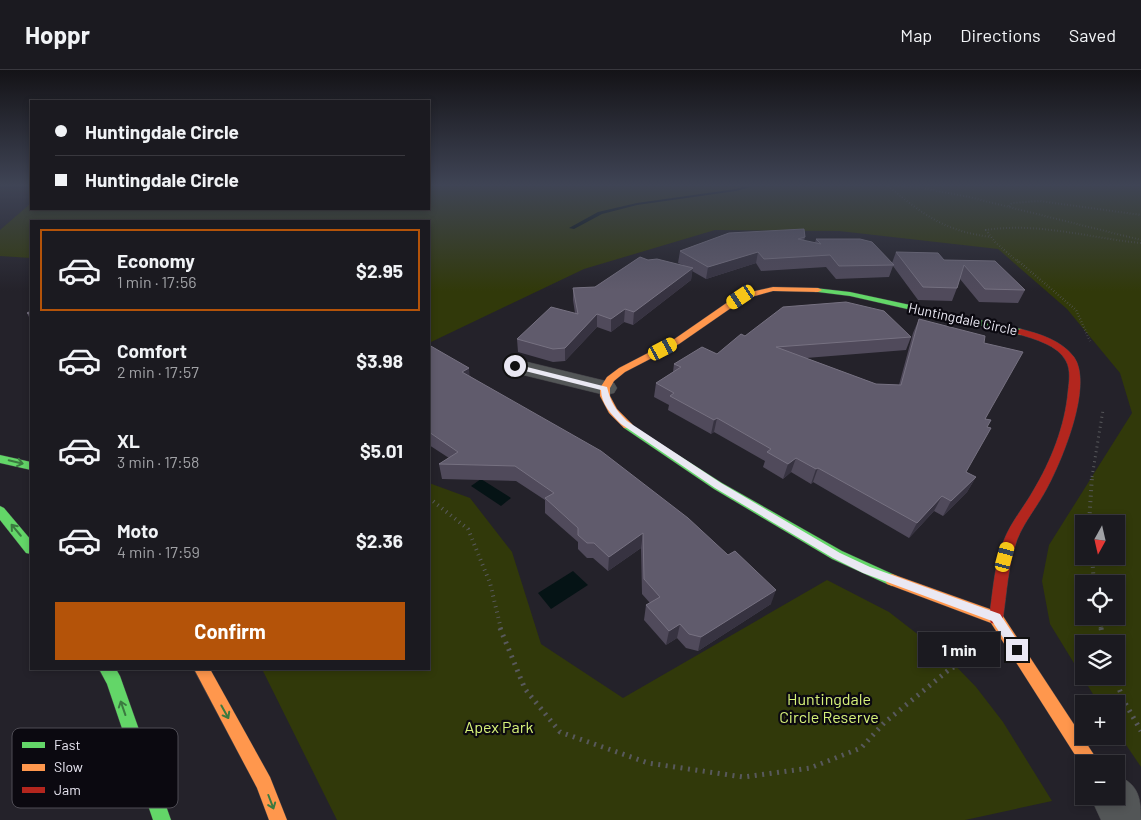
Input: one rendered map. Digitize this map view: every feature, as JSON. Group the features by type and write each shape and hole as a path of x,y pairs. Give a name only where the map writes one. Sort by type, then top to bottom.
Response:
{"street":[{"name":"Huntingdale Circle","path":"605,388 610,379 622,370 676,342 741,297 773,289 813,289 850,294 994,325 1029,334 1050,342 1064,352 1071,361 1074,371 1073,405 1063,444 1040,490 1011,538 1005,557 996,618"},
{"path":"515,366 605,388 605,396 613,411 624,423 718,486 773,519 866,570 996,618 1085,755"},
{"path":"0,459 30,466"},
{"path":"0,511 30,548"},
{"path":"109,670 114,680 130,728"},
{"path":"203,670 264,783 278,820"},
{"path":"1118,805 1127,820"},
{"path":"158,808 162,820"}],"path":[{"path":"934,221 966,235 991,237"},
{"path":"1064,221 1141,242"},
{"path":"1093,351 1076,310 991,237 986,230 1026,227 1060,230 1119,242 1141,242"},
{"path":"1089,515 1091,482 1103,410"},
{"path":"430,499 468,529 490,583 501,631 525,689 560,732 648,763 744,777 810,768 861,748 884,723 951,668"},
{"path":"1118,685 1124,701 1141,731"}],"green space":[{"path":"10,221 30,221 30,258 0,256 0,230"},
{"path":"430,221 1141,221 1141,767 1125,743 1125,695 1093,695 1087,685 1125,685 1125,635 1075,635 1075,665 1050,624 1042,581 1049,545 1132,413 1120,373 1067,309 998,249 839,231 715,230 584,269 430,343"},
{"path":"430,483 470,498 512,552 541,644 623,698 827,580 889,612 947,657 976,687 1003,722 1052,801 965,820 337,820 262,670 430,670"}],"shaded area":[{"path":"481,479 511,498 501,506 471,486"},
{"path":"573,571 588,585 551,609 538,593"}],"building":[{"path":"804,229 805,237 798,239 821,244 816,239 860,239 872,242 894,265 839,266 830,255 764,259 758,252 708,267 680,251 729,233"},
{"path":"896,252 938,253 944,260 995,261 1025,290 985,289 964,265 957,288 923,287"},
{"path":"640,257 693,268 634,312 625,309 611,319 597,314 565,348 553,349 517,339 551,307 578,314 573,288 595,287"},
{"path":"846,302 884,311 911,337 776,347 876,384 901,385 919,319 985,336 984,343 1023,352 985,419 991,420 987,427 991,428 966,472 976,477 951,501 942,496 917,523 818,468 816,469 796,458 788,464 767,452 771,449 717,418 714,420 670,396 674,393 656,383 681,367 674,364 702,347 717,354 741,334 745,336 783,307"},
{"path":"430,346 469,368 462,372 601,451 688,518 728,555 735,551 776,590 701,637 689,634 680,624 669,631 646,605 660,597 644,579 643,533 609,557 594,543 587,543 578,535 578,528 545,498 554,493 515,466 439,464 458,452 430,433"}],"waterway":[{"path":"572,228 585,221"}],"traffic: fast":[{"path":"818,290 850,294 1021,332"},
{"path":"628,426 718,486 837,555 892,580"},
{"path":"0,459 30,466"},
{"path":"0,511 30,548"},
{"path":"108,670 114,681 130,728"},
{"path":"158,808 162,820"}],"traffic: slow":[{"path":"628,426 613,411 605,396 605,388 610,379 622,370 676,342 741,297 773,289 818,290"},
{"path":"892,580 996,618 1085,755"},
{"path":"203,670 264,783 278,820"}],"traffic: jam":[{"path":"996,618 1003,568 1008,548 1021,520 1053,465 1067,426 1073,399 1074,372 1070,359 1048,341 1021,332"}],"route":[{"path":"515,366 586,385 605,388 605,396 613,411 624,423 718,486 773,519 866,570 996,618 1017,650"}],"park label":[{"name":"Huntingdale Circle Reserve","path":"829,708"},
{"name":"Apex Park","path":"499,727"}]}
